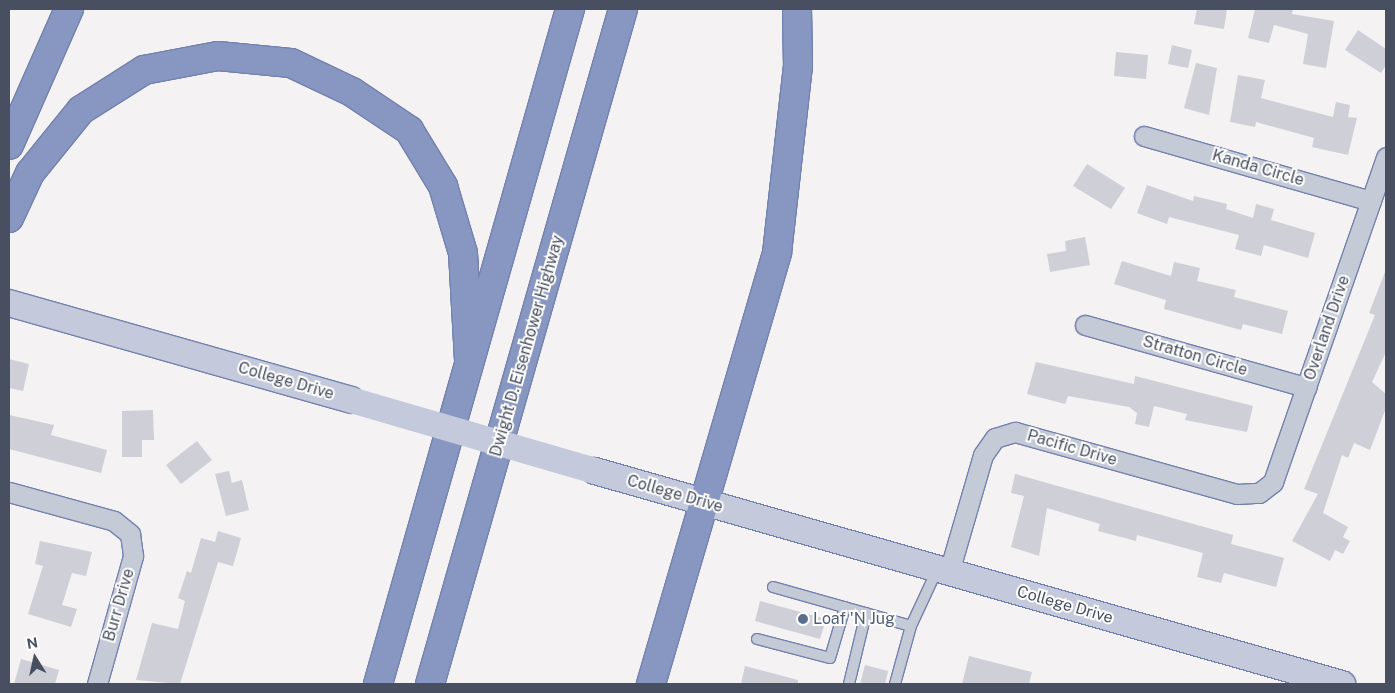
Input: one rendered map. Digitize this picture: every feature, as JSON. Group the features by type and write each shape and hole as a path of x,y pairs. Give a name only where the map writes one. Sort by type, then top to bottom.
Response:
{"highway":[{"path":"9,144 69,9"},
{"path":"378,684 570,9"},
{"name":"Dwight D. Eisenhower Highway","path":"430,684 623,9"},
{"path":"651,684 702,502 777,253 798,66 798,9"},
{"path":"9,218 30,173 81,110 144,70 218,56 291,63 352,92 409,130 443,186 463,254 469,362"}],"main road":[{"name":"College Drive","path":"9,303 1342,684"}],"street":[{"name":"Kanda Circle","path":"1144,136 1371,201"},
{"name":"Overland Drive","path":"1259,493 1274,482 1386,157"},
{"name":"Stratton Circle","path":"1085,325 1306,387"},
{"name":"Pacific Drive","path":"943,571 983,455 995,438 1014,432 1237,494 1259,493"},
{"name":"Burr Drive","path":"9,492 114,521 130,534 133,556 97,684"}],"lane":[{"path":"895,684 911,626 943,571"},
{"path":"773,587 911,626"},
{"path":"757,639 830,658 845,607"},
{"path":"849,684 866,613"}],"building":[{"path":"1197,9 1227,9 1224,29 1194,24"},
{"path":"1255,9 1293,9 1292,14 1334,21 1326,68 1303,64 1308,34 1274,25 1269,43 1248,38"},
{"path":"1358,30 1386,49 1386,65 1381,73 1345,50"},
{"path":"1172,45 1192,50 1188,68 1168,64"},
{"path":"1116,52 1148,55 1146,79 1114,76"},
{"path":"1196,63 1217,68 1209,115 1184,108"},
{"path":"1238,75 1265,80 1261,98 1333,117 1336,102 1350,105 1348,117 1357,118 1348,155 1312,147 1314,138 1256,122 1255,127 1230,122"},
{"path":"1087,164 1125,188 1111,209 1073,186"},
{"path":"1147,185 1193,201 1194,196 1227,204 1226,209 1253,218 1256,204 1274,209 1271,220 1315,233 1308,258 1264,245 1261,256 1235,249 1239,235 1169,217 1167,224 1137,213"},
{"path":"1085,237 1090,265 1050,272 1047,254 1066,251 1065,241"},
{"path":"1122,261 1171,276 1174,262 1200,268 1197,281 1236,290 1234,297 1288,311 1282,334 1243,324 1241,330 1164,309 1166,300 1114,284"},
{"path":"1385,272 1386,352 1372,382 1386,394 1386,408 1370,450 1354,443 1348,458 1342,455 1323,513 1348,527 1343,537 1350,541 1343,554 1335,550 1330,561 1292,541 1318,494 1304,489 1375,315 1369,313"},
{"path":"9,359 29,364 23,391 9,388"},
{"path":"1036,362 1134,384 1135,376 1253,406 1247,432 1185,420 1187,414 1154,406 1149,427 1135,424 1137,413 1129,407 1068,396 1065,404 1027,394"},
{"path":"153,410 154,440 142,440 142,457 122,457 122,411"},
{"path":"9,415 54,425 51,435 107,450 101,473 9,449"},
{"path":"197,441 212,460 181,484 166,465"},
{"path":"229,471 232,483 242,480 249,510 226,516 215,474"},
{"path":"1015,474 1233,535 1231,544 1284,558 1276,587 1224,573 1221,583 1197,577 1203,553 1137,535 1136,541 1098,531 1100,524 1047,508 1039,556 1011,547 1024,496 1011,493"},
{"path":"218,531 241,538 233,566 218,562 180,684 136,680 152,623 178,629 185,601 178,598 187,571 191,573 201,538 215,542"},
{"path":"40,541 92,552 86,576 72,573 62,605 77,609 71,627 28,614 43,566 35,564"},
{"path":"760,601 826,619 820,639 755,621"},
{"path":"969,656 1032,672 1029,684 962,684"},
{"path":"21,659 59,670 55,684 14,684"},
{"path":"865,665 888,671 885,684 860,684"},
{"path":"745,666 798,680 798,684 741,684"}],"place":[{"name":"Loaf 'N Jug","path":"803,619"}]}
